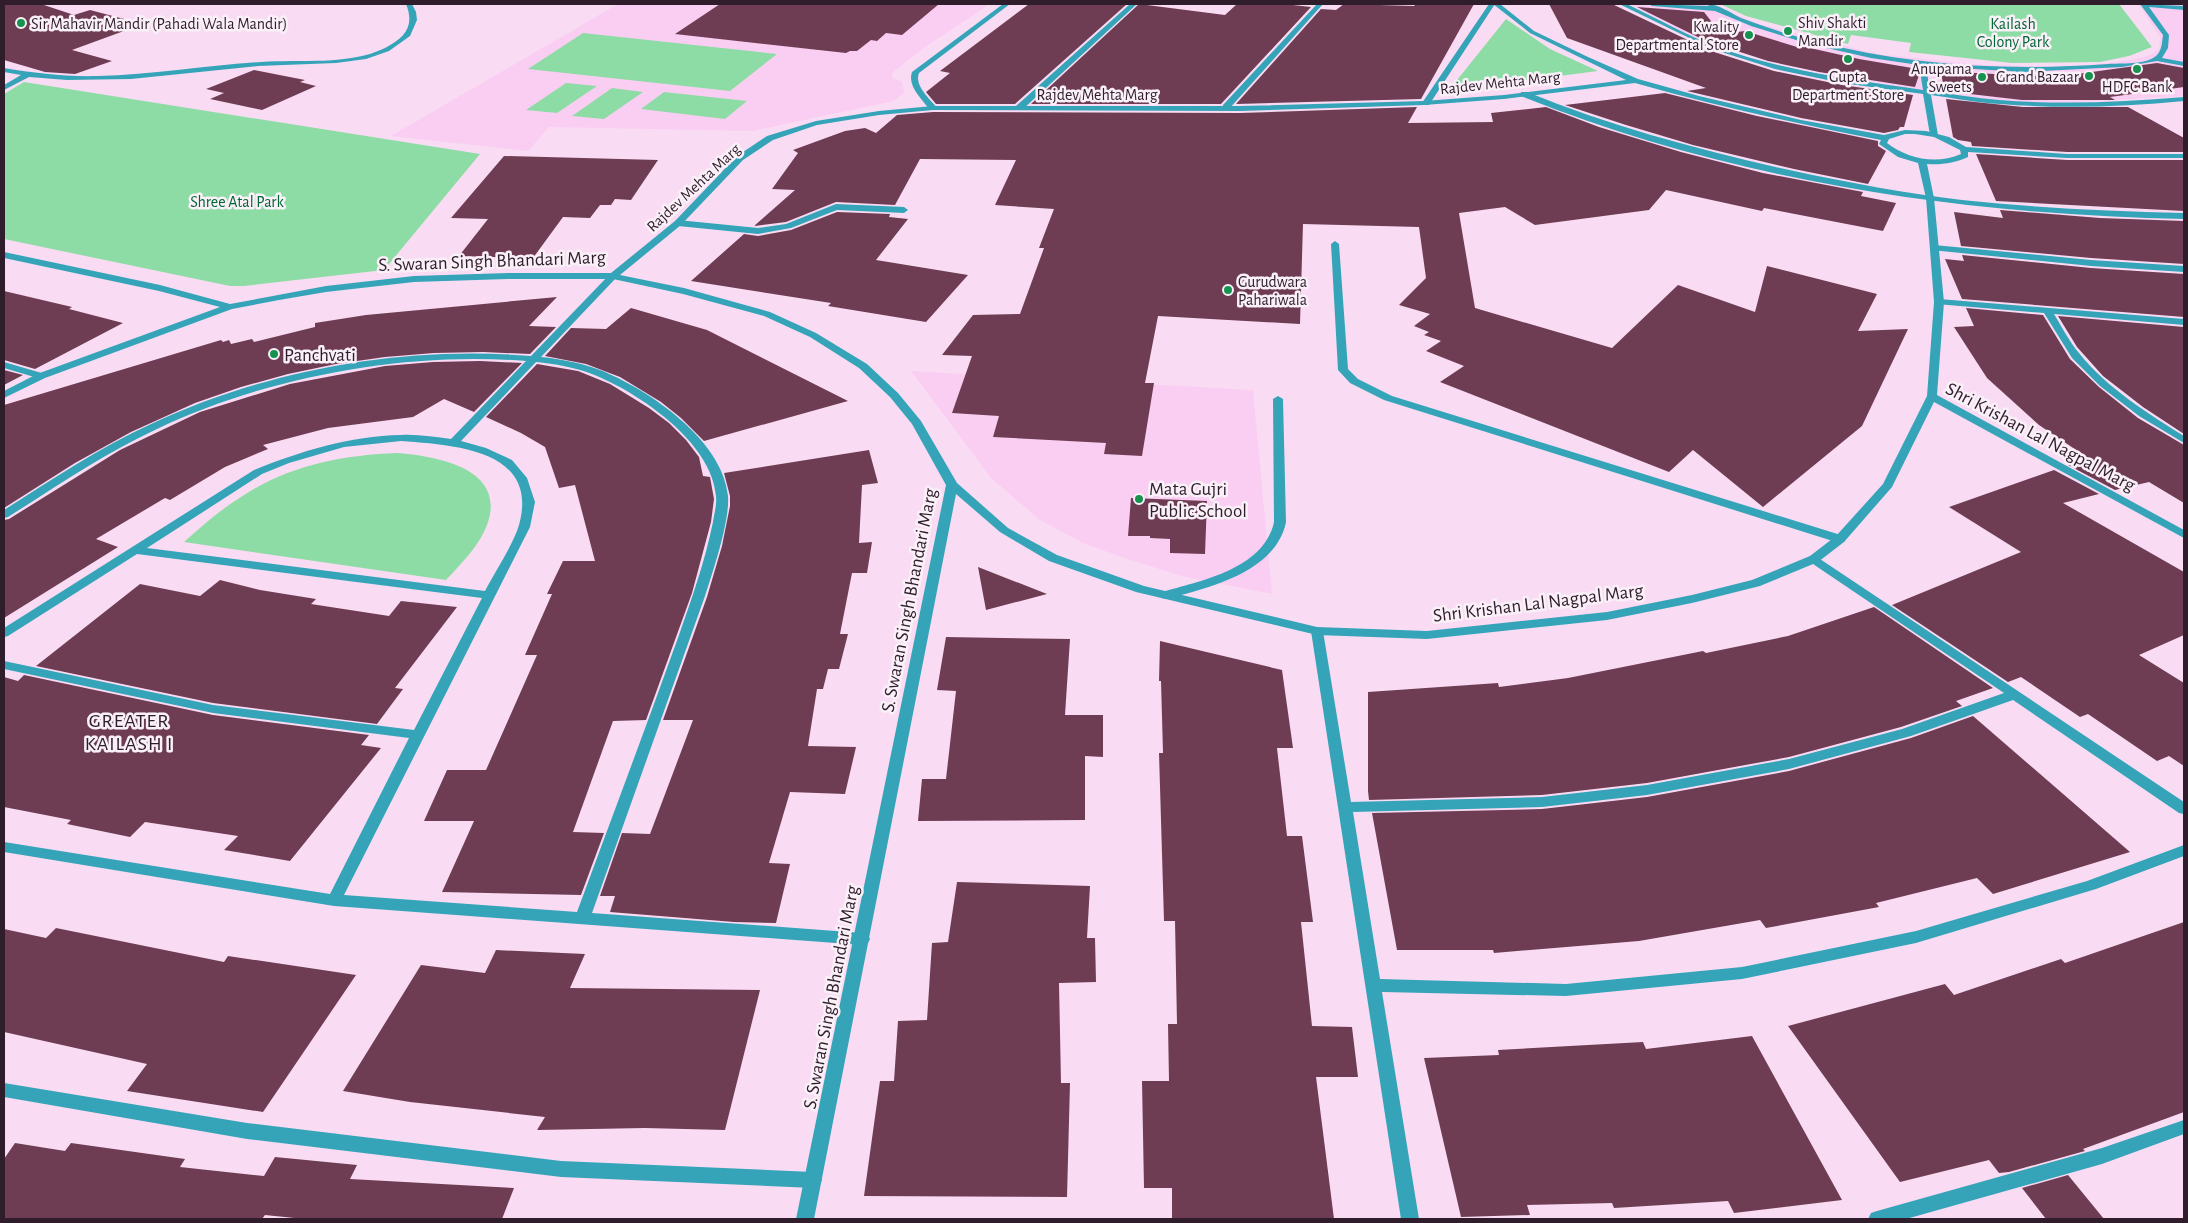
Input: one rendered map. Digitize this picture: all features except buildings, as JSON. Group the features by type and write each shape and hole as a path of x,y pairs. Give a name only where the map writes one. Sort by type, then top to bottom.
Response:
{"street":[{"path":"4,70 27,75 94,80 257,64 360,58 380,53 401,41 413,26 415,18 409,4"},
{"path":"933,108 916,86 914,77 916,72 1007,4"},
{"path":"1020,108 1134,4"},
{"path":"1226,107 1320,4"},
{"path":"1426,103 1492,4"},
{"path":"1496,4 1515,21 1538,36 1635,81 1782,118 1885,138 1904,132 1934,135 1953,141 1964,148 2067,156 2184,156"},
{"path":"1622,4 1714,48 1778,67 1842,81 1998,102 2058,105 2129,104 2184,99"},
{"path":"1652,4 1713,6 1760,28 1833,48 1922,63 1988,69 2072,70 2156,59 2184,64"},
{"path":"2144,4 2184,8"},
{"path":"2144,4 2166,35 2164,51 2156,59"},
{"path":"1922,63 1934,135"},
{"path":"4,88 27,75"},
{"name":"Rajdev Mehta Marg","path":"454,442 614,276 678,223 740,158 770,138 816,123 878,112 933,108 1226,107 1426,103 1635,81"},
{"path":"1524,94 1608,126 1694,150 1824,180 1930,198 2073,212 2184,216"},
{"path":"1885,138 1883,144 1890,150 1904,157 1922,161 1941,162 1957,160 1965,155 1964,148"},
{"path":"1922,161 1930,198 1939,302 1932,396"},
{"path":"678,223 758,231 788,226 836,208 904,210"},
{"path":"1334,244 1343,370 1354,382 1388,398 1840,538"},
{"path":"1934,248 2091,263 2184,269"},
{"path":"4,255 160,288 230,307"},
{"name":"S. Swaran Singh Bhandari Marg","path":"4,396 41,376 230,307 326,289 414,279 508,276 614,276 684,290 767,314 821,340 863,366 894,394 917,423 952,485 805,1219"},
{"path":"1939,302 2184,322"},
{"path":"2048,312 2079,360 2099,380 2156,423 2184,440"},
{"path":"4,515 90,461 163,422 236,395 308,374 402,361 431,358 491,357 536,359 577,366 611,378 679,422 714,464 723,496 714,551 662,701 582,920"},
{"path":"4,365 41,376"},
{"name":"Shri Krishan Lal Nagpal Marg","path":"952,485 1004,530 1053,558 1140,589 1317,631 1427,635 1607,616 1692,599 1756,583 1814,559 1840,538 1888,485 1932,396 2184,535"},
{"path":"1166,595 1214,580 1239,568 1266,551 1276,537 1280,522 1278,398"},
{"path":"4,633 234,486 285,461 343,444 401,438 454,442 482,450 508,462 523,480 529,502 524,527 334,900"},
{"path":"135,550 490,595"},
{"path":"1814,559 2184,809"},
{"path":"1317,631 1410,1219"},
{"path":"4,665 213,709 419,735"},
{"path":"1345,807 1542,802 1648,790 1789,764 1906,733 2015,694"},
{"path":"4,847 334,900 582,920 862,939"},
{"path":"1373,984 1566,990 1742,973 1916,937 2091,885 2184,850"},
{"path":"4,1090 246,1131 561,1169 813,1180"},
{"path":"1878,1219 2102,1156 2184,1127"}],"shaded area":[{"path":"618,4 990,4 925,47 892,73 892,77 902,82 904,93 894,101 753,131 549,127 528,151 391,136"},
{"path":"1630,4 1715,4 1719,8 1762,25 1877,54 1983,65 2067,67 2120,62 2148,56 2159,49 2160,37 2138,4 2184,4 2184,96 2061,103 1997,101 1907,88 1779,64 1693,38"},
{"name":"Mata Gujri Public School","path":"911,371 1253,390 1272,594 1182,576 1127,559 1085,544 1040,520 991,478"}],"green space":[{"name":"Kailash Colony Park","path":"1720,4 2119,4 2152,47 2129,56 2100,62 2012,63 1909,52 1911,43 1851,35 1848,44 1746,16"},
{"path":"1506,19 1550,49 1598,71 1449,90"},
{"path":"583,33 777,54 730,91 528,69"},
{"name":"Shree Atal Park","path":"24,82 480,154 384,270 230,286 4,239 4,94"},
{"path":"566,83 597,86 557,113 526,110"},
{"path":"612,88 643,92 604,119 572,116"},
{"path":"664,92 747,101 725,119 641,109"},
{"path":"397,453 448,462 478,478 487,490 491,506 484,533 469,554 446,580 184,542 211,518 233,502 277,477 316,464 356,456"}],"place":[{"name":"Sir Mahavir Mandir (Pahadi Wala Mandir)","path":"21,23"},
{"name":"Shiv Shakti Mandir","path":"1788,31"},
{"name":"Kwality Departmental Store","path":"1749,35"},
{"name":"Gupta Department Store","path":"1848,59"},
{"name":"HDFC Bank","path":"2137,69"},
{"name":"Grand Bazaar","path":"2089,76"},
{"name":"Anupama Sweets","path":"1982,77"},
{"name":"Gurudwara Pahariwala","path":"1228,290"},
{"name":"Panchvati","path":"274,354"},
{"name":"Mata Gujri Public School","path":"1139,499"}],"district":[{"name":"GREATER KAILASH I","path":"129,732"}]}
